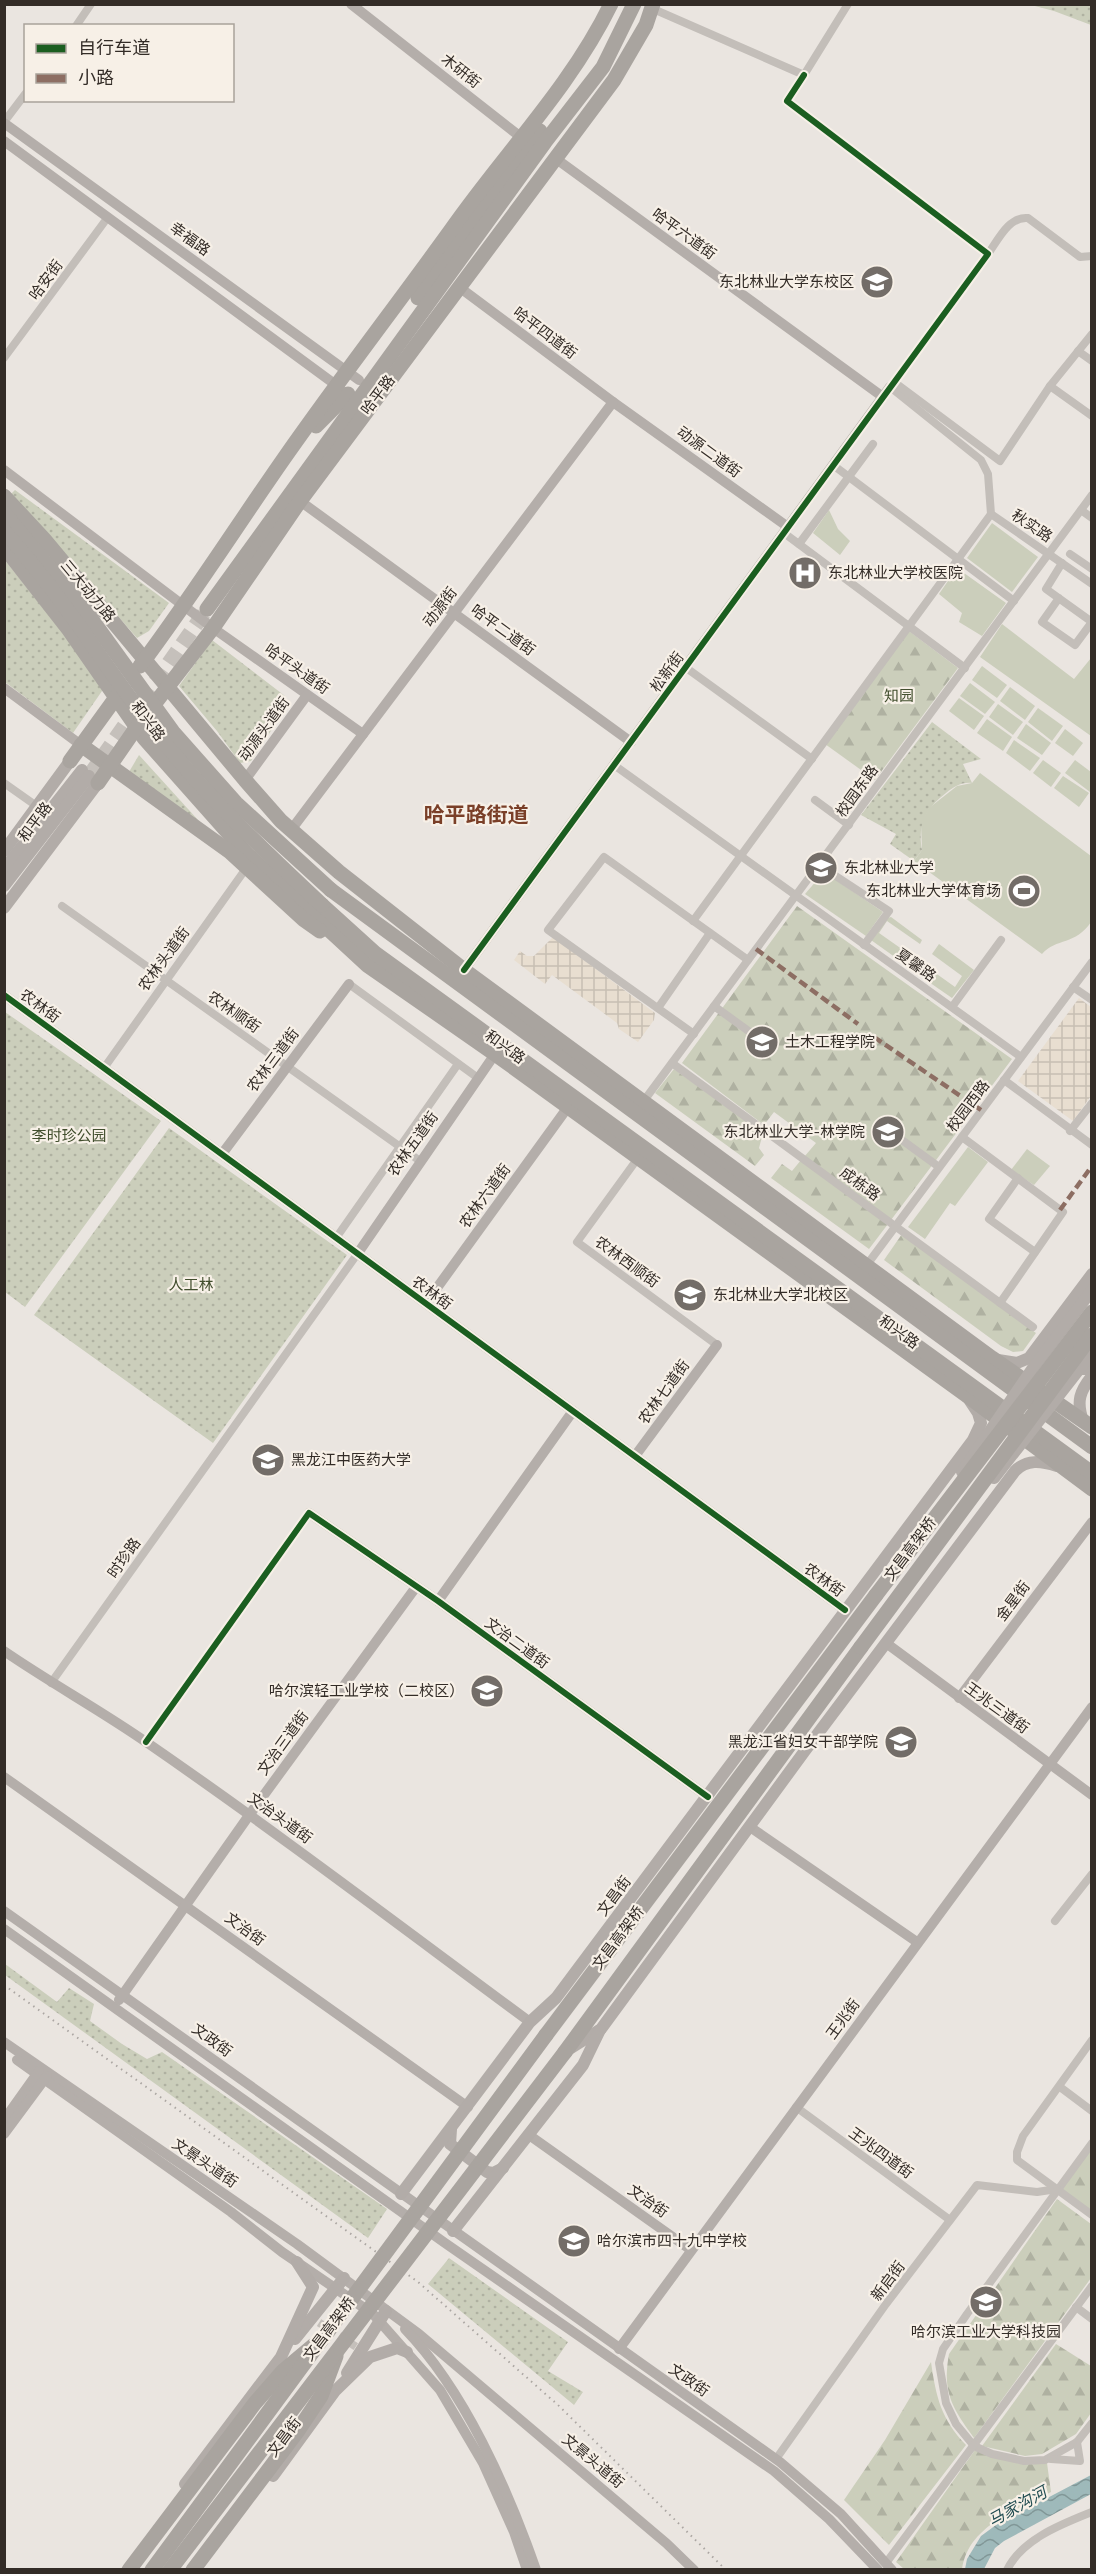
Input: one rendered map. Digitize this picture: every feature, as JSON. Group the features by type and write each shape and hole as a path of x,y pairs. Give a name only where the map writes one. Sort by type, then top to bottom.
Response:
{"highway":[{"name":"哈平路","path":"531,143 591,43 611,4"},
{"name":"哈平路","path":"621,4 588,63 531,143 335,430 203,607 342,390 531,143 603,68 634,4"},
{"name":"哈平路","path":"85,772 110,766 136,728 168,689 300,501 614,80 646,25 652,6"},
{"path":"85,772 81,745 183,605 285,457 342,390"},
{"path":"335,430 372,404"},
{"name":"三大动力路","path":"4,496 51,548 168,689"},
{"path":"4,513 74,596 173,732 236,803 330,890 1092,1445"},
{"name":"和兴路","path":"4,531 39,572 152,728 206,791 245,832 322,905 371,959"},
{"path":"4,547 63,622 136,728"},
{"path":"168,689 291,830 339,872 468,974 998,1362 1087,1424"},
{"name":"和兴路","path":"136,728 247,854 433,1010 966,1395 1092,1489"},
{"name":"和兴路","path":"81,745 230,852 303,919 371,959 1092,1473"},
{"path":"358,911 468,974"},
{"name":"文昌高架桥","path":"147,2564 324,2337 807,1686 1092,1312"},
{"name":"文昌高架桥","path":"147,2564 339,2349 565,2052 823,1697 1092,1335"},
{"path":"998,1362 1092,1445"},
{"path":"193,2570 297,2432 321,2396 339,2349"},
{"path":"121,2570 147,2564"}],"main road":[{"path":"4,851 38,807 85,772"},
{"path":"4,908 85,772"},
{"name":"和平路","path":"4,869 85,772"},
{"name":"和平路","path":"4,886 85,772"},
{"path":"998,1362 1023,1362 1092,1275"},
{"path":"928,1525 979,1445 1092,1290"},
{"path":"1051,1329 1047,1343 1054,1359 1075,1370 1092,1369"},
{"path":"945,1533 1005,1465 1092,1353"},
{"path":"1087,1424 1079,1411 1080,1393 1092,1376"},
{"name":"文昌街","path":"397,2199 468,2108 530,2022 556,1998 978,1433 981,1423 978,1413 966,1395"},
{"path":"956,1464 970,1456 984,1459 997,1470 1000,1477 998,1493"},
{"path":"453,2231 583,2065 601,2029 998,1493 1015,1472 1026,1463 1039,1461 1062,1468"},
{"path":"763,1723 807,1686"},
{"path":"804,1752 823,1697"},
{"path":"546,2035 556,1998"},
{"path":"565,2052 601,2029"},
{"path":"452,2128 449,2137 450,2144 488,2172 493,2173 503,2167"},
{"path":"281,2357 313,2287 297,2262"},
{"path":"147,2564 281,2357 344,2277"},
{"path":"335,2391 383,2316"},
{"name":"文昌街","path":"201,2570 335,2391 370,2356 397,2348 407,2352"}],"street":[{"path":"77,24 91,4"},
{"name":"木研街","path":"351,4 531,143 555,158"},
{"path":"848,4 787,101 988,254"},
{"path":"652,6 804,75"},
{"path":"4,122 24,96"},
{"name":"幸福路","path":"4,122 353,375"},
{"name":"幸福路","path":"4,141 342,390"},
{"name":"哈平六道街","path":"555,158 882,398"},
{"path":"1092,256 1080,256 1028,218 1021,217 1013,220 892,385 1000,461 1050,386 1092,334"},
{"name":"哈安街","path":"4,358 108,218"},
{"name":"哈平四道街","path":"459,287 613,402"},
{"path":"1078,351 1092,361"},
{"name":"松新街","path":"468,974 631,741 892,385"},
{"name":"秋实路","path":"892,385 975,453 988,474 991,514 1092,584"},
{"path":"1050,386 1092,416"},
{"name":"动源二道街","path":"613,402 786,530"},
{"name":"动源街","path":"291,830 613,402"},
{"path":"799,544 873,444"},
{"path":"833,465 1014,601"},
{"name":"哈平头道街","path":"4,470 213,628 363,734"},
{"name":"校园东路","path":"643,1102 1092,495"},
{"name":"哈平二道街","path":"300,501 631,741"},
{"path":"1081,510 1092,518"},
{"path":"693,921 991,514"},
{"path":"786,530 799,544 965,668"},
{"path":"1070,554 1092,569"},
{"path":"1059,598 1042,622 1075,645 1092,622 1059,598 1046,589 1062,563"},
{"path":"686,667 812,759"},
{"path":"4,688 81,745"},
{"name":"动源头道街","path":"245,780 307,694"},
{"name":"夏馨路","path":"614,765 1021,1057"},
{"path":"4,783 38,807"},
{"path":"815,800 849,825"},
{"path":"694,1034 548,930 604,857 748,960"},
{"path":"819,865 889,910 864,945"},
{"name":"农林头道街","path":"104,1068 247,867"},
{"name":"农林顺街","path":"62,906 420,1161"},
{"path":"658,1008 710,933"},
{"path":"952,1007 1001,940"},
{"name":"校园西路","path":"866,1266 1092,962"},
{"path":"349,984 478,1078"},
{"name":"农林三道街","path":"222,1154 349,984"},
{"path":"1073,987 1092,1000"},
{"name":"农林街","path":"4,995 845,1610"},
{"path":"714,1006 754,1035"},
{"name":"农林五道街","path":"358,1253 495,1054"},
{"name":"成栋路","path":"672,1063 1033,1327"},
{"path":"336,1238 458,1064"},
{"path":"1004,1080 1070,1131 1092,1145"},
{"path":"1070,1131 1092,1103"},
{"name":"农林六道街","path":"426,1303 568,1107"},
{"path":"896,1135 939,1167"},
{"path":"962,1137 1063,1212 1000,1303"},
{"name":"农林西顺街","path":"638,1158 576,1242 717,1345"},
{"path":"1018,1178 989,1219 1035,1252"},
{"name":"时珍路","path":"51,1683 358,1253"},
{"name":"农林七道街","path":"635,1456 717,1345"},
{"path":"438,1601 573,1411"},
{"path":"146,1742 309,1513"},
{"name":"文治二道街","path":"309,1513 438,1601 708,1797"},
{"name":"金星街","path":"959,1698 1092,1522"},
{"name":"文治三道街","path":"114,2007 250,1814 416,1587"},
{"name":"王兆三道街","path":"886,1643 1092,1796"},
{"name":"文治头道街","path":"4,1651 146,1742 250,1814 530,2022"},
{"name":"王兆街","path":"619,2349 1092,1707"},
{"name":"文治街","path":"4,1777 468,2108"},
{"path":"750,1827 917,1942"},
{"path":"1055,1921 1092,1874"},
{"name":"文政街","path":"4,1911 123,1995 397,2199 445,2243 774,2471 885,2567"},
{"name":"文政街","path":"4,1929 114,2007 397,2199 453,2231 776,2459 841,2514 885,2567"},
{"path":"1092,2040 1023,2136 1017,2152 1017,2160 1092,2215"},
{"name":"文景头道街","path":"4,2042 42,2075 297,2262 372,2314 383,2316 407,2331 453,2389 505,2494 536,2570"},
{"name":"文景头道街","path":"4,2051 344,2277 383,2316 407,2352 440,2390 483,2463 514,2532 526,2570"},
{"path":"4,2120 42,2075"},
{"path":"4,2134 42,2075"},
{"path":"1060,2087 1092,2111"},
{"name":"王兆四道街","path":"796,2107 950,2220"},
{"name":"文治街","path":"528,2135 691,2250"},
{"path":"1077,2442 1080,2461 1014,2460 974,2446 962,2433 946,2403 939,2363 943,2349 1092,2143"},
{"name":"新启街","path":"776,2459 886,2304 977,2185 1037,2192 1057,2190"},
{"path":"445,2243 453,2231"},
{"path":"885,2567 1092,2286"},
{"path":"1076,2307 1092,2319"},
{"name":"文景头道街","path":"383,2316 447,2357 666,2543 694,2570"},
{"path":"1045,2460 1077,2442 1092,2423"},
{"path":"1007,2570 1015,2558 1040,2536 1092,2512"}],"green space":[{"path":"1031,5 1091,5 1091,25 1054,11"},
{"path":"15,490 169,603 149,631 137,638 11,494"},
{"path":"829,510 838,529 850,541 840,555 813,533"},
{"path":"992,523 1038,557 1012,592 967,558"},
{"path":"4,559 101,681 102,691 73,733 5,682"},
{"path":"957,568 1006,603 982,636 959,622 962,613 939,594"},
{"path":"1002,624 1074,679 1091,658 1091,736 980,657"},
{"name":"知园","path":"909,631 958,668 875,780 825,744"},
{"path":"212,640 285,696 288,705 251,761 240,763 217,731 179,686"},
{"path":"982,666 1007,685 997,698 972,680"},
{"path":"970,683 995,702 985,714 960,696"},
{"path":"1010,687 1035,706 1025,720 1000,701"},
{"path":"959,698 984,716 974,730 949,711"},
{"path":"998,704 1023,722 1013,735 989,717"},
{"path":"1038,708 1063,726 1052,741 1028,722"},
{"path":"987,719 1012,737 1003,751 977,733"},
{"path":"932,722 981,759 963,764 972,783 961,784 952,789 928,811 922,824 922,850 914,861 890,844 896,834 861,815"},
{"path":"1026,724 1051,743 1042,755 1017,738"},
{"path":"1065,729 1083,743 1073,756 1055,743"},
{"path":"1014,740 1040,758 1030,771 1006,753"},
{"path":"139,755 218,842 126,777"},
{"path":"1043,760 1061,773 1051,787 1033,773"},
{"path":"1075,760 1091,772 1090,792 1065,773"},
{"name":"东北林业大学体育场","path":"980,773 1091,856 1091,922 1073,938 1053,945 1042,954 914,861 922,850 921,823 929,808 957,786 972,783"},
{"path":"1063,776 1089,793 1079,807 1054,788"},
{"path":"824,872 883,912 866,936 805,894"},
{"path":"797,906 1012,1059 891,1220 804,1157 816,1143 774,1112 764,1125 682,1063"},
{"path":"891,917 922,940 920,944 887,921 879,933 906,952 899,960 871,940 887,918"},
{"path":"939,944 974,970 952,998 926,980 928,975 919,969 927,967 955,987 962,976 932,954"},
{"name":"李时珍公园","path":"5,1012 161,1121 25,1307 5,1292"},
{"path":"674,1069 763,1133 759,1148 764,1155 755,1166 655,1093"},
{"name":"人工林","path":"169,1128 347,1255 213,1443 34,1315"},
{"path":"968,1147 988,1162 955,1206 950,1203 925,1239 908,1227"},
{"path":"1027,1149 1050,1166 1034,1185 1011,1170"},
{"path":"801,1160 888,1224 869,1249 771,1178 782,1164 792,1171"},
{"path":"902,1234 1036,1333 1023,1351 1013,1352 1001,1346 884,1260"},
{"path":"5,1964 57,2002 69,1988 94,2004 90,2021 122,2044 147,2059 162,2052 387,2209 368,2238 5,1975"},
{"path":"1091,2148 1091,2210 1060,2189"},
{"path":"1057,2199 1091,2224 1091,2278 974,2438 960,2418 948,2389 949,2354"},
{"path":"449,2258 568,2342 548,2371 583,2392 574,2405 428,2284"},
{"path":"1056,2344 1091,2366 1091,2413 1076,2434 1042,2454 1025,2456 982,2446"},
{"path":"931,2362 935,2386 945,2417 966,2445 889,2545 844,2500 885,2440"},
{"path":"975,2450 1010,2461 1047,2463 1051,2492 1009,2513 984,2530 966,2554 962,2569 904,2569 896,2562"}],"shaded area":[{"path":"553,937 655,1013 654,1020 638,1042 619,1029 617,1023 552,975 545,984 514,960 520,951 527,956 534,956"},
{"path":"1079,998 1091,1007 1091,1096 1073,1121 1018,1081"}],"water":[{"path":"1091,2475 1091,2494 1004,2541 995,2548 984,2569 965,2569 967,2559 981,2536 996,2525"}],"tunnel":[{"path":"89,776 207,609"},
{"path":"309,2316 364,2352"}],"railway":[{"path":"4,1985 418,2282 558,2405 726,2570"}],"marked path":[{"path":"756,949 858,1024"},
{"path":"874,1037 981,1110"},
{"path":"1060,1210 1089,1170"}],"cycle path":[{"path":"464,970 988,254 787,101 804,75"},
{"path":"4,995 845,1610"},
{"path":"146,1742 309,1513 438,1601 708,1797"}],"place":[{"name":"东北林业大学东校区","path":"877,282"},
{"name":"东北林业大学校医院","path":"805,573"},
{"name":"东北林业大学","path":"821,868"},
{"name":"东北林业大学体育场","path":"1024,891"},
{"name":"土木工程学院","path":"762,1042"},
{"name":"东北林业大学-林学院","path":"888,1132"},
{"name":"东北林业大学北校区","path":"690,1295"},
{"name":"黑龙江中医药大学","path":"268,1460"},
{"name":"哈尔滨轻工业学校（二校区）","path":"487,1691"},
{"name":"黑龙江省妇女干部学院","path":"901,1742"},
{"name":"哈尔滨市四十九中学校","path":"574,2241"},
{"name":"哈尔滨工业大学科技园","path":"986,2302"}],"district":[{"name":"哈平路街道","path":"476,815"}],"water label":[{"name":"马家沟河","path":"1017,2506"}]}
